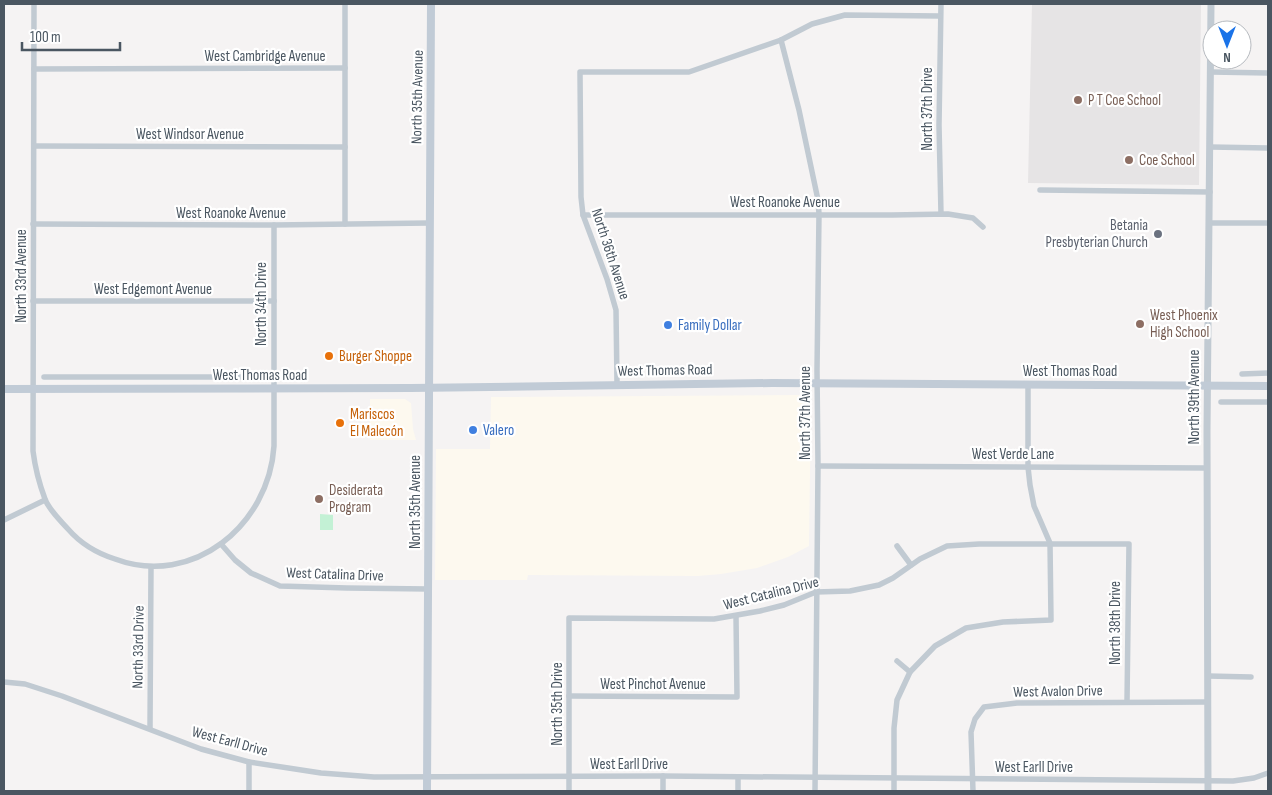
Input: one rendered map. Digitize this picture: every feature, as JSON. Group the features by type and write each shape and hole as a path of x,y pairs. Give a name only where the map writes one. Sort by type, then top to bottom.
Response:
{"main road":[{"name":"North 35th Avenue","path":"426,791 431,4"},
{"name":"West Thomas Road","path":"4,390 817,383 1268,386"}],"street":[{"name":"North 33rd Avenue","path":"34,4 33,451 35,467 45,500"},
{"path":"345,4 345,224"},
{"name":"North 37th Drive","path":"941,4 939,127 941,214"},
{"name":"North 39th Avenue","path":"1208,791 1207,468 1211,4"},
{"path":"781,40 812,24 845,15 940,16"},
{"name":"North 36th Avenue","path":"616,384 616,310 607,279 583,215 580,197 580,72 689,72 781,40"},
{"name":"North 37th Avenue","path":"781,40 799,110 818,200 819,214 815,791"},
{"name":"West Cambridge Avenue","path":"34,69 345,68"},
{"path":"1211,72 1268,73"},
{"name":"West Windsor Avenue","path":"34,146 345,147"},
{"path":"1210,147 1268,148"},
{"path":"1040,190 1210,192"},
{"name":"West Roanoke Avenue","path":"583,215 941,214 973,218 983,227"},
{"name":"West Roanoke Avenue","path":"34,224 274,226 429,223"},
{"path":"1210,223 1268,224"},
{"name":"North 34th Drive","path":"221,544 238,531 260,499 271,471 274,446 274,226"},
{"name":"West Edgemont Avenue","path":"33,301 274,301"},
{"path":"1242,374 1268,374"},
{"name":"West Thomas Road","path":"44,377 273,377"},
{"path":"61,377 61,389"},
{"path":"894,791 894,728 898,700 910,672 935,646 966,628 1002,622 1052,620 1050,542 1034,506 1028,467 1028,384"},
{"path":"1221,402 1268,402"},
{"name":"West Verde Lane","path":"818,466 1207,468"},
{"path":"4,520 45,500 71,533 87,548 128,564 152,567 194,560 221,544"},
{"name":"West Catalina Drive","path":"569,618 714,619 736,616 784,605 816,592 850,591 879,585 947,546 1050,542 1128,544"},
{"name":"West Catalina Drive","path":"221,544 251,574 280,586 428,589"},
{"name":"North 38th Drive","path":"1127,702 1128,544"},
{"path":"898,546 911,565"},
{"name":"North 33rd Drive","path":"150,728 152,567"},
{"name":"West Pinchot Avenue","path":"569,696 737,697 736,616"},
{"name":"North 35th Drive","path":"569,618 569,791"},
{"path":"897,661 910,672"},
{"path":"1208,676 1252,677"},
{"name":"West Earll Drive","path":"4,682 25,684 62,696 201,749 250,762 321,774 374,777 663,776 1233,781 1254,778 1268,773"},
{"name":"West Avalon Drive","path":"973,779 971,732 975,719 984,707 1017,703 1208,702"},
{"path":"249,791 250,762"},
{"path":"663,776 663,791"},
{"path":"738,778 738,791"},
{"path":"973,779 973,791"}],"shaded area":[{"path":"1032,4 1201,4 1199,185 1028,183"},
{"path":"803,395 811,399 809,546 788,557 757,568 698,576 528,575 527,580 435,580 436,449 490,449 491,397"},
{"path":"370,399 405,399 411,403 416,440 370,440"}],"green space":[{"path":"320,514 333,515 333,530 320,530"}],"place":[{"name":"P T Coe School","path":"1078,100"},
{"name":"Coe School","path":"1129,160"},
{"name":"Betania Presbyterian Church","path":"1158,234"},
{"name":"West Phoenix High School","path":"1140,324"},
{"name":"Family Dollar","path":"668,325"},
{"name":"Burger Shoppe","path":"329,356"},
{"name":"Mariscos El Malecón","path":"340,423"},
{"name":"Valero","path":"473,430"},
{"name":"Desiderata Program","path":"319,499"}]}
